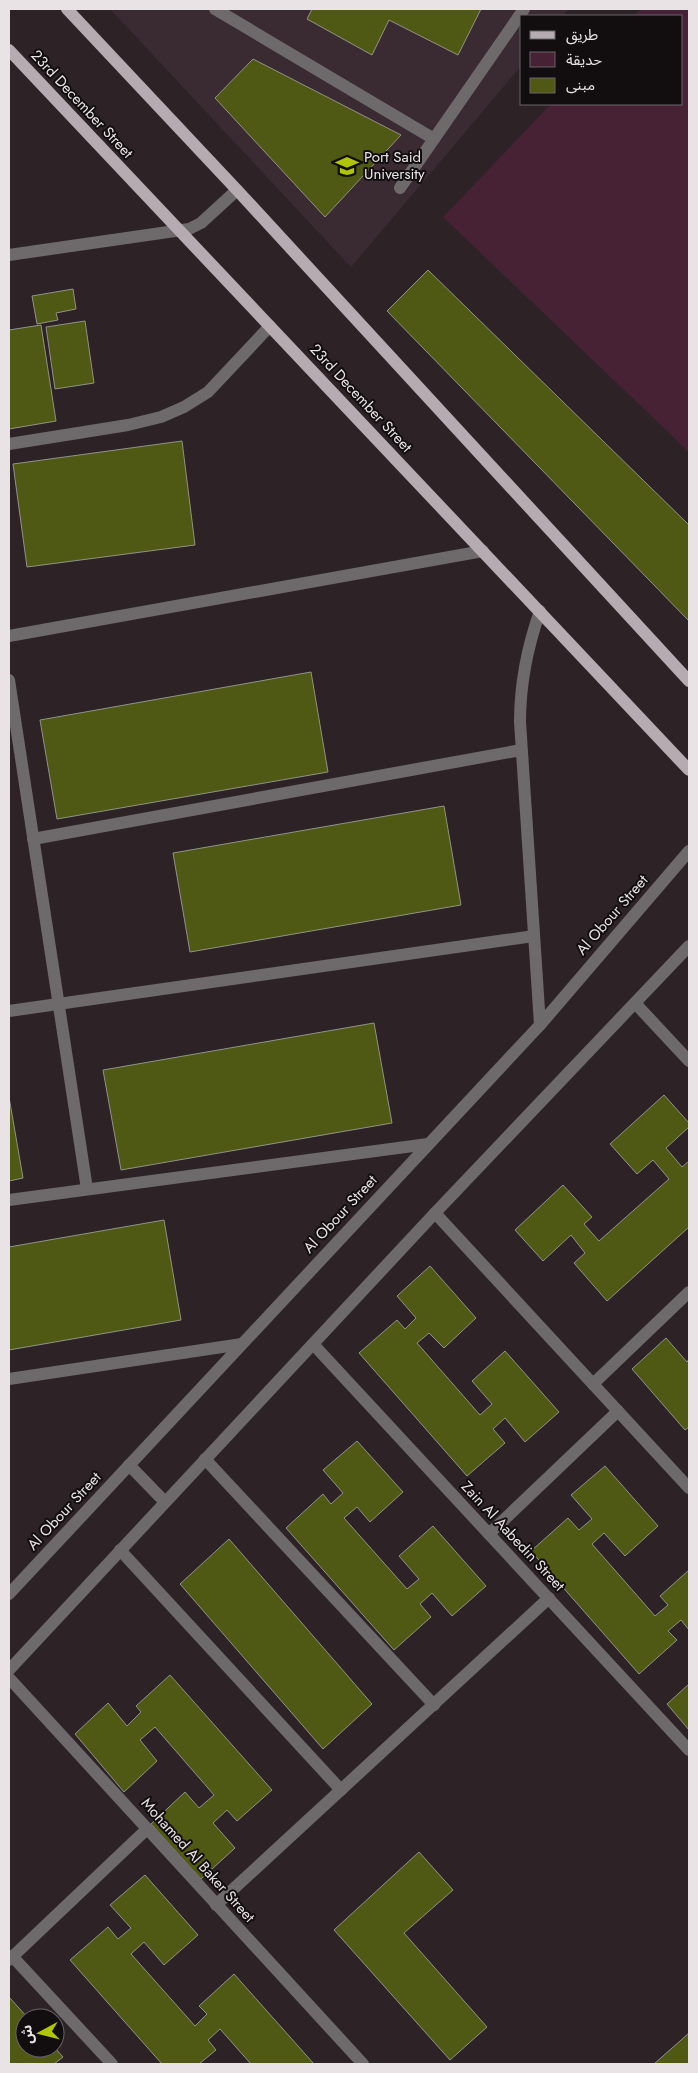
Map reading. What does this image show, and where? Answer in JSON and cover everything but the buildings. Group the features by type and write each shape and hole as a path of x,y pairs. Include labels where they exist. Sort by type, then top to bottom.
{"main road":[{"path":"69,10 689,681"},
{"name":"23rd December Street","path":"9,50 689,770"}],"street":[{"path":"214,9 434,139"},
{"path":"400,188 524,9"},
{"path":"9,255 189,229 201,223 237,190"},
{"path":"9,444 128,425 161,417 184,407 208,392 270,326"},
{"path":"9,636 483,550"},
{"path":"540,611 524,666 520,695 521,750 540,1025"},
{"path":"9,680 87,1189"},
{"path":"33,839 521,750"},
{"name":"Al Obour Street","path":"9,1594 540,1025 689,851"},
{"path":"9,1011 534,936"},
{"path":"9,1670 435,1213 689,946"},
{"path":"635,1003 689,1061"},
{"path":"9,1200 428,1144"},
{"path":"435,1213 689,1488"},
{"path":"593,1384 689,1292"},
{"path":"9,1379 242,1344"},
{"name":"Zain Al Aabedin Street","path":"313,1344 689,1750"},
{"path":"489,1534 618,1411"},
{"path":"205,1460 434,1705"},
{"path":"129,1465 165,1502"},
{"path":"120,1550 341,1790"},
{"path":"216,1905 549,1598"},
{"name":"Mohamed Al Baker Street","path":"9,1678 363,2064"},
{"path":"112,2064 11,1958 147,1829"}],"shaded area":[{"name":"Port Said University","path":"110,9 569,9 564,15 520,15 520,67 351,267"}],"green space":[{"path":"641,9 689,9 689,452 443,217 550,105 683,105 683,15 635,15"}],"place":[{"name":"Port Said University","path":"347,166"}]}
